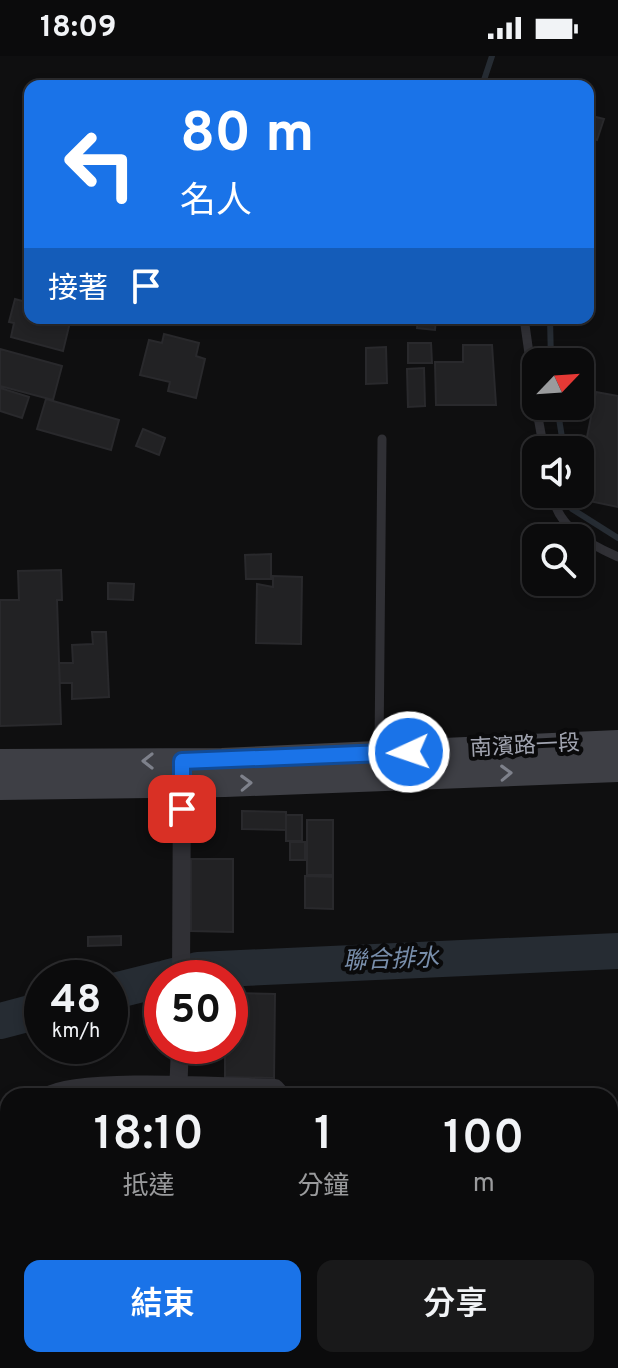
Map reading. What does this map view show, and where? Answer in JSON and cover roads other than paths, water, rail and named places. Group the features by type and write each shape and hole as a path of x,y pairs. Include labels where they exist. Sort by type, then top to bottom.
{"main road":[{"name":"南濱路一段","path":"0,787 379,754 618,743"},
{"name":"南濱路一段","path":"0,762 182,772 618,769"}],"street":[{"path":"181,960 182,772"},
{"path":"178,1088 179,1064"},
{"path":"69,1088 109,1088"}],"lane":[{"path":"525,324 528,348"},
{"path":"379,754 382,439"},
{"path":"555,508 584,541 618,557"}],"waterway":[{"path":"484,80 492,56"},
{"path":"550,324 551,348"},
{"path":"559,420 562,436"},
{"path":"572,508 618,538"},
{"name":"聯合排水","path":"248,968 618,951"},
{"name":"聯合排水","path":"128,988 144,984"},
{"name":"聯合排水","path":"0,1021 24,1015"}]}
